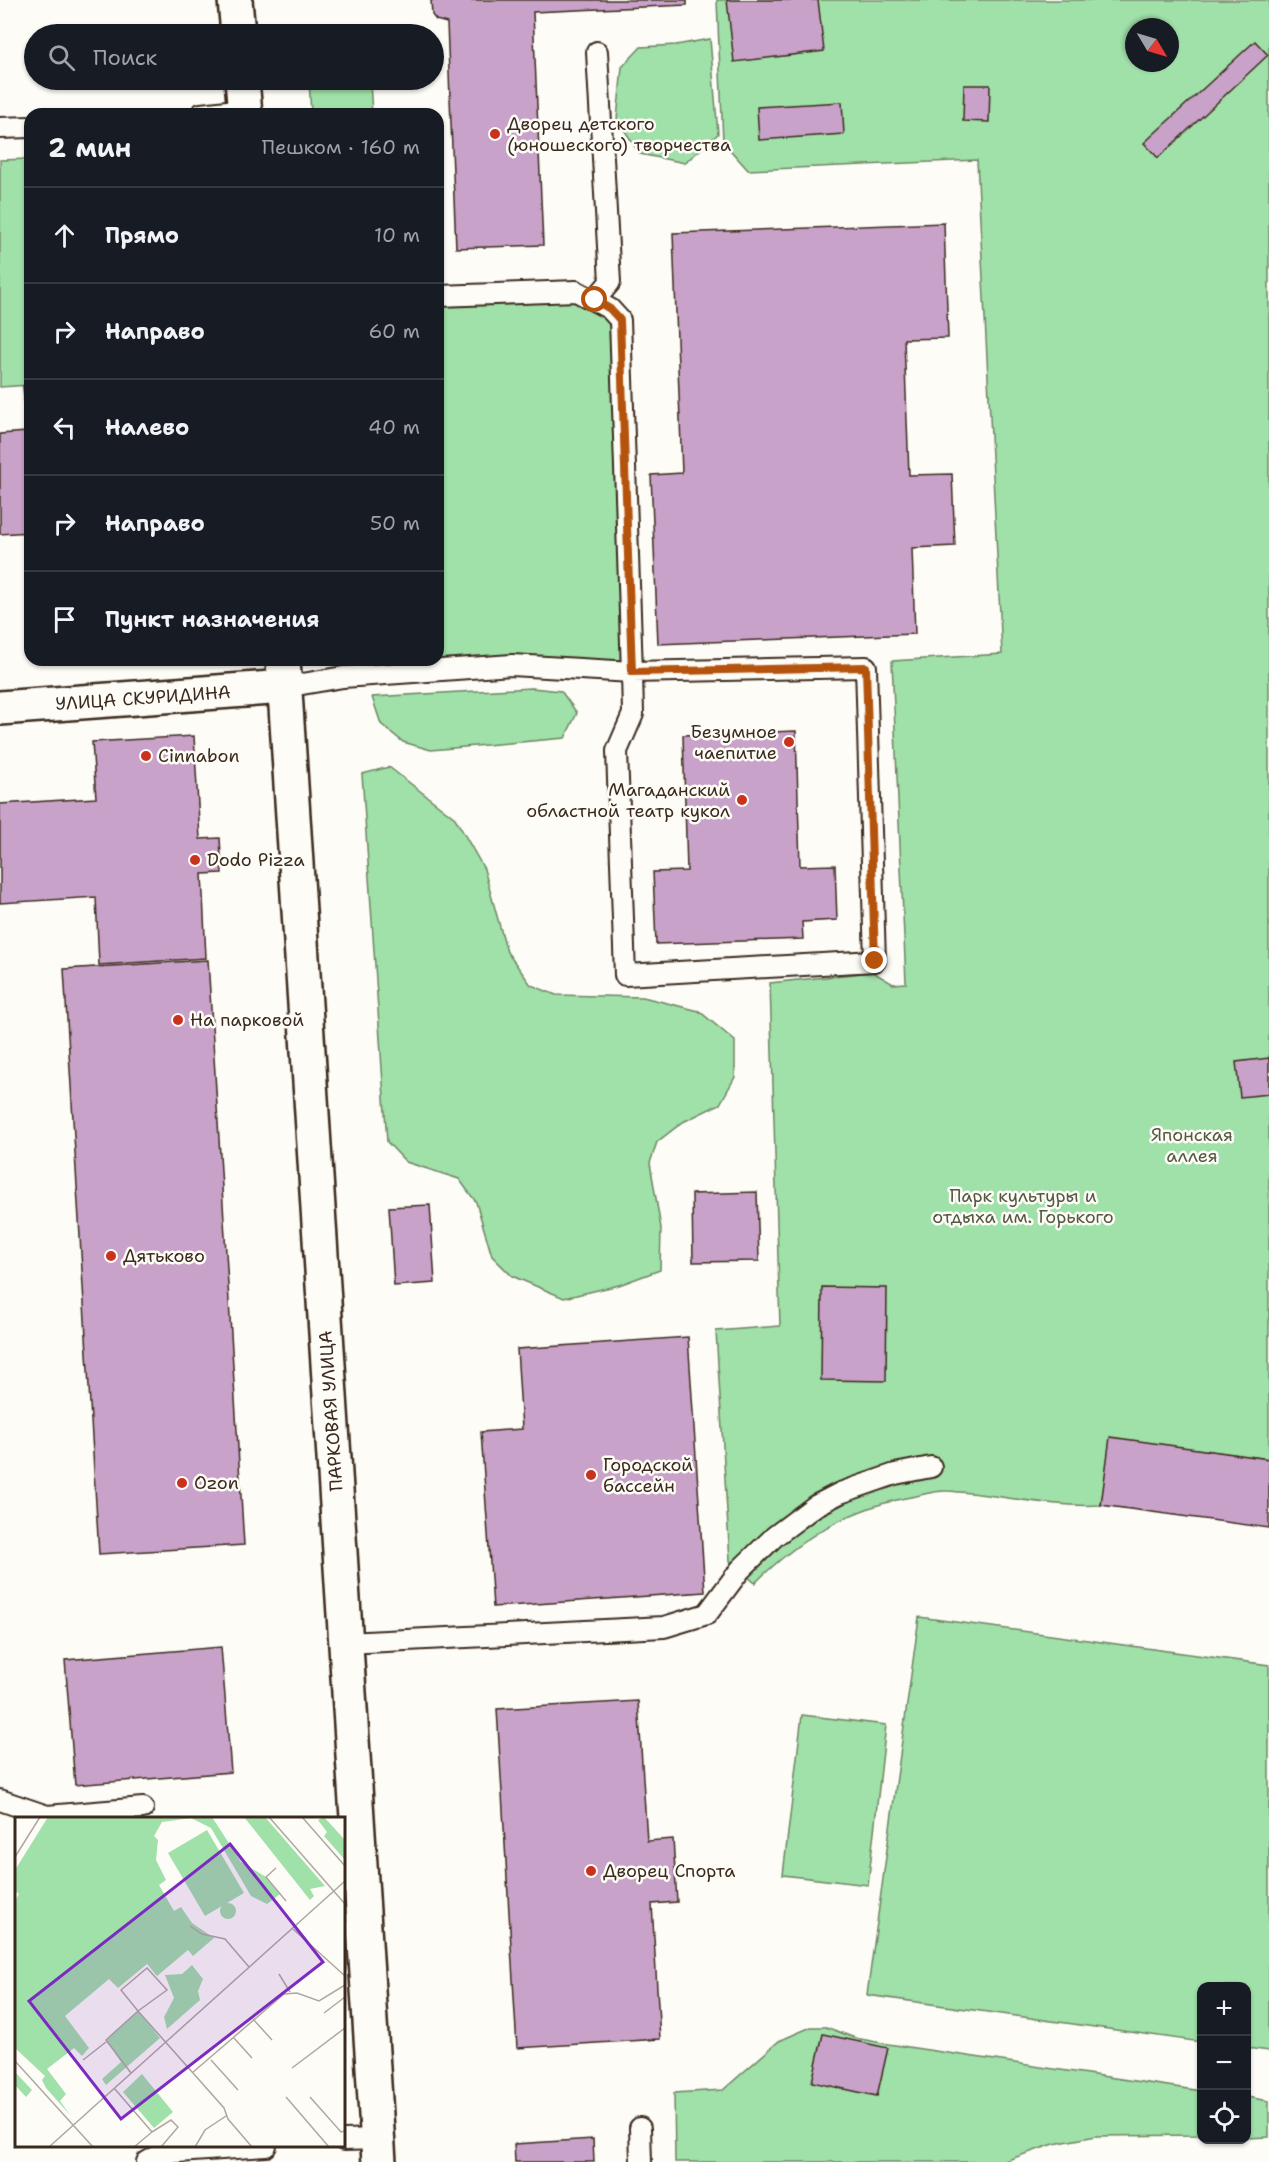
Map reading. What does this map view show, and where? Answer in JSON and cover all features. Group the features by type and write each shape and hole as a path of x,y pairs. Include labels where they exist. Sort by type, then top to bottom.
{"street":[{"path":"235,0 237,24"},
{"name":"УЛИЦА СКУРИДИНА","path":"0,708 284,674"},
{"name":"ПАРКОВАЯ УЛИЦА","path":"284,674 378,2150"}],"lane":[{"path":"595,300 610,282 597,52"},
{"path":"221,108 244,101"},
{"path":"0,128 24,127"},
{"path":"284,674 343,677 512,665 632,672 866,667 875,961 625,975 617,751 633,714 632,672 620,320 610,309 576,291 444,296"},
{"path":"346,1643 663,1627 685,1621 707,1614 740,1570 775,1536 815,1506 840,1493 895,1474 931,1467"},
{"path":"0,1800 47,1815 143,1808"},
{"path":"640,2128 642,2162"},
{"path":"345,2140 378,2150"},
{"path":"147,2162 164,2153 240,2147"}],"green space":[{"name":"Парк культуры и отдыха им. Горького","path":"717,0 1269,0 1269,1459 1111,1438 1101,1505 1043,1503 943,1491 892,1501 828,1526 790,1552 755,1583 730,1561 716,1331 780,1326 770,983 873,972 893,984 906,983 892,661 1002,654 977,160 748,170 723,142"},
{"path":"710,39 718,134 685,163 640,154 617,119 622,67 641,47 676,45"},
{"path":"310,90 370,90 372,108 311,108"},
{"path":"24,159 24,385 0,387 0,160"},
{"path":"576,291 610,309 632,672 343,677 342,666 444,666 444,296"},
{"path":"532,688 561,691 577,713 565,738 431,750 403,742 381,724 372,697"},
{"path":"389,767 455,818 484,869 507,952 531,985 556,995 643,997 699,1011 735,1041 735,1077 720,1104 683,1122 657,1142 650,1163 661,1228 660,1270 619,1285 564,1298 512,1276 492,1256 476,1202 459,1179 406,1162 387,1142 362,774"},
{"path":"919,1617 1269,1665 1269,2051 1251,2049 1251,1982 1197,1982 1197,2041 867,1995"},
{"path":"802,1715 886,1725 868,1885 783,1875"},
{"path":"811,2027 826,2027 855,2038 888,2044 1197,2090 1197,2135 1096,2136 1054,2144 1002,2162 675,2162 674,2093 723,2090 779,2041"},
{"path":"1251,2098 1269,2101 1269,2137 1251,2138"}],"building":[{"name":"Дворец детского (юношеского) творчества","path":"431,0 687,0 687,5 533,12 543,245 456,248 447,23 436,20 432,15"},
{"path":"727,0 818,0 824,51 734,62"},
{"path":"1255,41 1268,55 1158,158 1144,143"},
{"path":"964,85 990,85 989,122 963,121"},
{"path":"842,102 844,134 759,140 757,107"},
{"path":"944,223 948,338 904,339 909,475 952,474 955,546 912,548 915,634 658,644 651,475 682,473 673,233"},
{"path":"24,432 24,532 0,534 0,434"},
{"name":"Магаданский областной театр кукол","path":"796,731 800,866 835,865 837,920 802,922 803,939 656,944 653,872 687,871 683,735"},
{"path":"194,736 200,839 220,838 222,873 202,874 206,958 99,965 96,897 0,903 0,804 96,798 92,742"},
{"path":"208,960 244,1545 99,1554 64,969"},
{"path":"1269,1058 1269,1094 1240,1097 1236,1062"},
{"path":"757,1192 759,1261 693,1262 692,1194"},
{"path":"430,1205 435,1283 394,1286 389,1207"},
{"path":"822,1287 887,1288 886,1381 821,1380"},
{"name":"Городской бассейн","path":"688,1337 705,1592 493,1607 481,1432 522,1429 517,1349"},
{"path":"1110,1437 1269,1459 1269,1528 1101,1505"},
{"path":"221,1647 231,1772 75,1785 65,1660"},
{"name":"Дворец Спорта","path":"638,1701 647,1841 673,1839 677,1902 652,1904 660,2039 517,2048 497,1709"},
{"path":"823,2034 888,2048 877,2096 812,2082"},
{"path":"593,2139 594,2162 515,2162 514,2144"}],"place":[{"name":"Дворец детского (юношеского) творчества","path":"495,134"},
{"name":"Безумное чаепитие","path":"789,742"},
{"name":"Cinnabon","path":"146,756"},
{"name":"Магаданский областной театр кукол","path":"742,800"},
{"name":"Dodo Pizza","path":"195,860"},
{"name":"На парковой","path":"178,1020"},
{"name":"Дятьково","path":"111,1256"},
{"name":"Городской бассейн","path":"591,1475"},
{"name":"Ozon","path":"182,1483"},
{"name":"Дворец Спорта","path":"591,1871"}],"route":[{"path":"595,300 610,309 620,320 632,672 866,667 875,961"}],"park label":[{"name":"Японская аллея","path":"1192,1145"}]}
